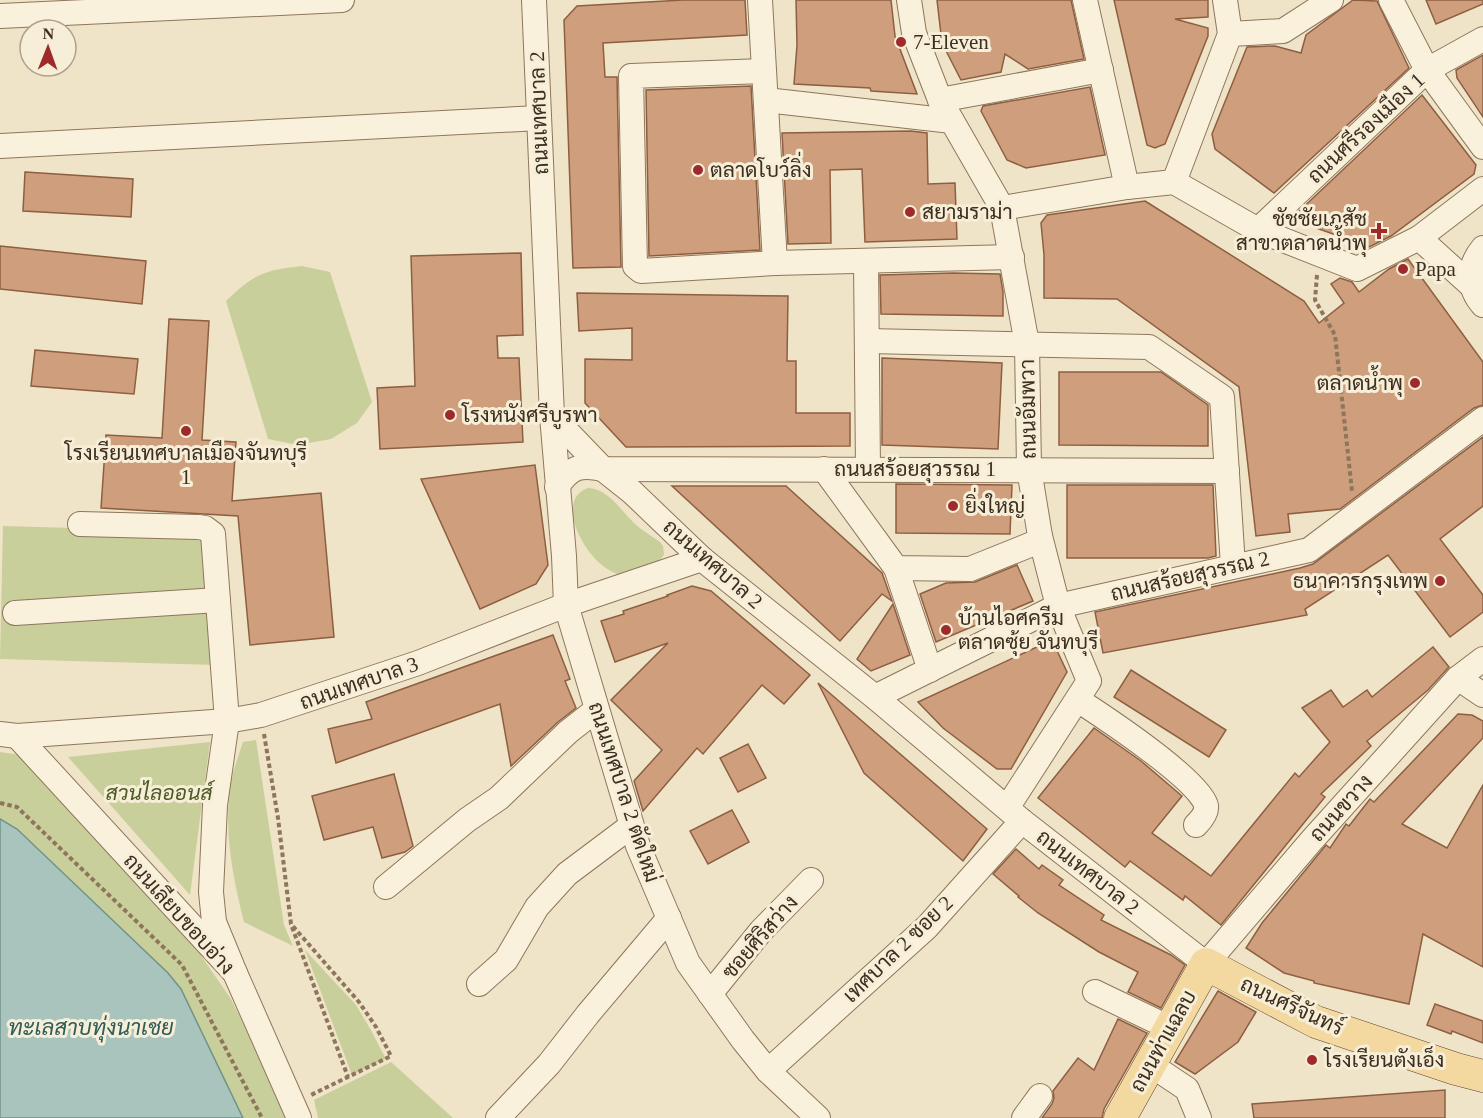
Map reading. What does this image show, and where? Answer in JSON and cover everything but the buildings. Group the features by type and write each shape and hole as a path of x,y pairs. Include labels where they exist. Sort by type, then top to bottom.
{"main road":[{"name":"ถนนท่าแฉลบ","path":"1120,1118 1206,964"},
{"name":"ถนนศรีจันทร์","path":"1206,964 1316,1022 1483,1076"}],"street":[{"path":"0,16 342,0"},
{"name":"ถนนเทศบาล 2","path":"534,0 552,416 603,469 632,492 702,559 875,698 1014,814 1206,964"},
{"path":"760,0 775,263"},
{"name":"ถนนอัมพวา","path":"909,0 914,33 946,110 1002,208 1027,344 1029,469 1040,536 1058,606 1089,681 1014,814"},
{"path":"1086,0 1127,187"},
{"path":"1173,182 1230,34 1225,0"},
{"path":"1230,34 1283,31 1331,0"},
{"path":"1391,0 1427,70 1483,147"},
{"name":"ถนนศรีรองเมือง 1","path":"1258,230 1427,70 1483,39"},
{"path":"766,100 946,110 1101,70"},
{"path":"763,71 631,76 635,266 641,270 775,263 1012,257"},
{"path":"0,146 539,118"},
{"path":"1002,208 1127,187 1173,182 1258,230 1358,269 1419,238 1483,189"},
{"path":"1419,238 1477,295"},
{"path":"1477,295 1471,271 1475,257 1483,248"},
{"path":"866,261 868,469"},
{"path":"867,341 1149,347 1222,397 1233,566"},
{"name":"ถนนเทศบาล 2 ตัดใหม่","path":"552,416 566,605 631,826 688,963 768,1071 818,1118"},
{"name":"ถนนสร้อยสุวรรณ 2","path":"875,698 1058,606 1309,550 1483,419"},
{"path":"557,487 566,473 575,468 584,466 603,469"},
{"name":"ถนนสร้อยสุวรรณ 1","path":"603,469 1227,471"},
{"path":"824,469 896,568 930,670"},
{"path":"80,524 205,528 213,534 226,720 215,805 211,892 214,922 235,973"},
{"path":"662,572 675,551 675,542 670,528"},
{"path":"896,568 970,569 1037,542 1040,536"},
{"path":"564,556 570,568 583,579 599,585 624,586"},
{"name":"ถนนเทศบาล 3","path":"8,735 226,720 261,715 418,663 566,605 702,559"},
{"path":"15,613 218,600"},
{"name":"ถนนขวาง","path":"1206,964 1312,840 1458,678 1483,659"},
{"path":"1458,678 1483,695"},
{"path":"1078,700 1134,737 1196,789 1207,807 1202,819 1196,825"},
{"path":"386,887 467,820 499,798 568,732 596,710"},
{"name":"ถนนเลียบขอบอ่าง","path":"8,735 235,973 297,1111"},
{"name":"เทศบาล 2 ซอย 2","path":"768,1071 927,927 1014,814"},
{"path":"479,984 506,960 537,907 567,874 631,826"},
{"name":"ซอยศิริสว่าง","path":"710,994 760,931 811,880"},
{"path":"498,1118 549,1064 669,918"},
{"path":"1095,992 1170,1028"},
{"path":"1150,1065 1187,1089 1199,1118"},
{"path":"1024,1118 1040,1096"}],"path":[{"path":"1320,254 1315,300 1335,335 1354,516"},
{"path":"261,715 278,818 291,924 348,1077"},
{"path":"0,803 17,807 182,965 262,1118"},
{"path":"291,924 359,1002 376,1027 391,1056 348,1077 297,1111"}],"green space":[{"path":"302,266 330,272 372,402 357,423 331,439 298,445 268,439 226,301 260,275 278,269"},
{"path":"588,488 607,496 636,525 660,542 664,555 659,561 623,575 611,571 599,562 579,536 574,521 573,507 577,495"},
{"path":"3,526 220,532 216,665 0,659"},
{"path":"256,740 284,925 293,946 244,922 233,872 228,822 231,782 243,742"},
{"name":"สวนไลออนส์","path":"210,742 190,895 68,757"},
{"name":"ทะเลสาบทุ่งนาเชย","path":"0,752 22,755 195,947 231,999 286,1110 287,1118 0,1118"},
{"path":"305,950 356,1005 386,1059 352,1075"},
{"path":"391,1062 453,1118 318,1118 314,1100"}],"water":[{"name":"ทะเลสาบทุ่งนาเชย","path":"0,819 17,829 168,973 181,989 243,1118 0,1118"}],"place":[{"name":"7-Eleven","path":"901,42"},
{"name":"ตลาดโบว์ลิ่ง","path":"698,170"},
{"name":"สยามราม่า","path":"910,212"},
{"name":"ชัชชัยเภสัช สาขาตลาดน้ำพุ","path":"1379,231"},
{"name":"Papa","path":"1403,269"},
{"name":"ตลาดน้ำพุ","path":"1415,383"},
{"name":"โรงหนังศรีบูรพา","path":"450,415"},
{"name":"โรงเรียนเทศบาลเมืองจันทบุรี 1","path":"186,431"},
{"name":"ยิ่งใหญ่","path":"953,506"},
{"name":"ธนาคารกรุงเทพ","path":"1440,581"},
{"name":"บ้านไอศครีม ตลาดซุ้ย จันทบุรี","path":"946,630"},
{"name":"โรงเรียนตังเอ็ง","path":"1312,1060"}]}
